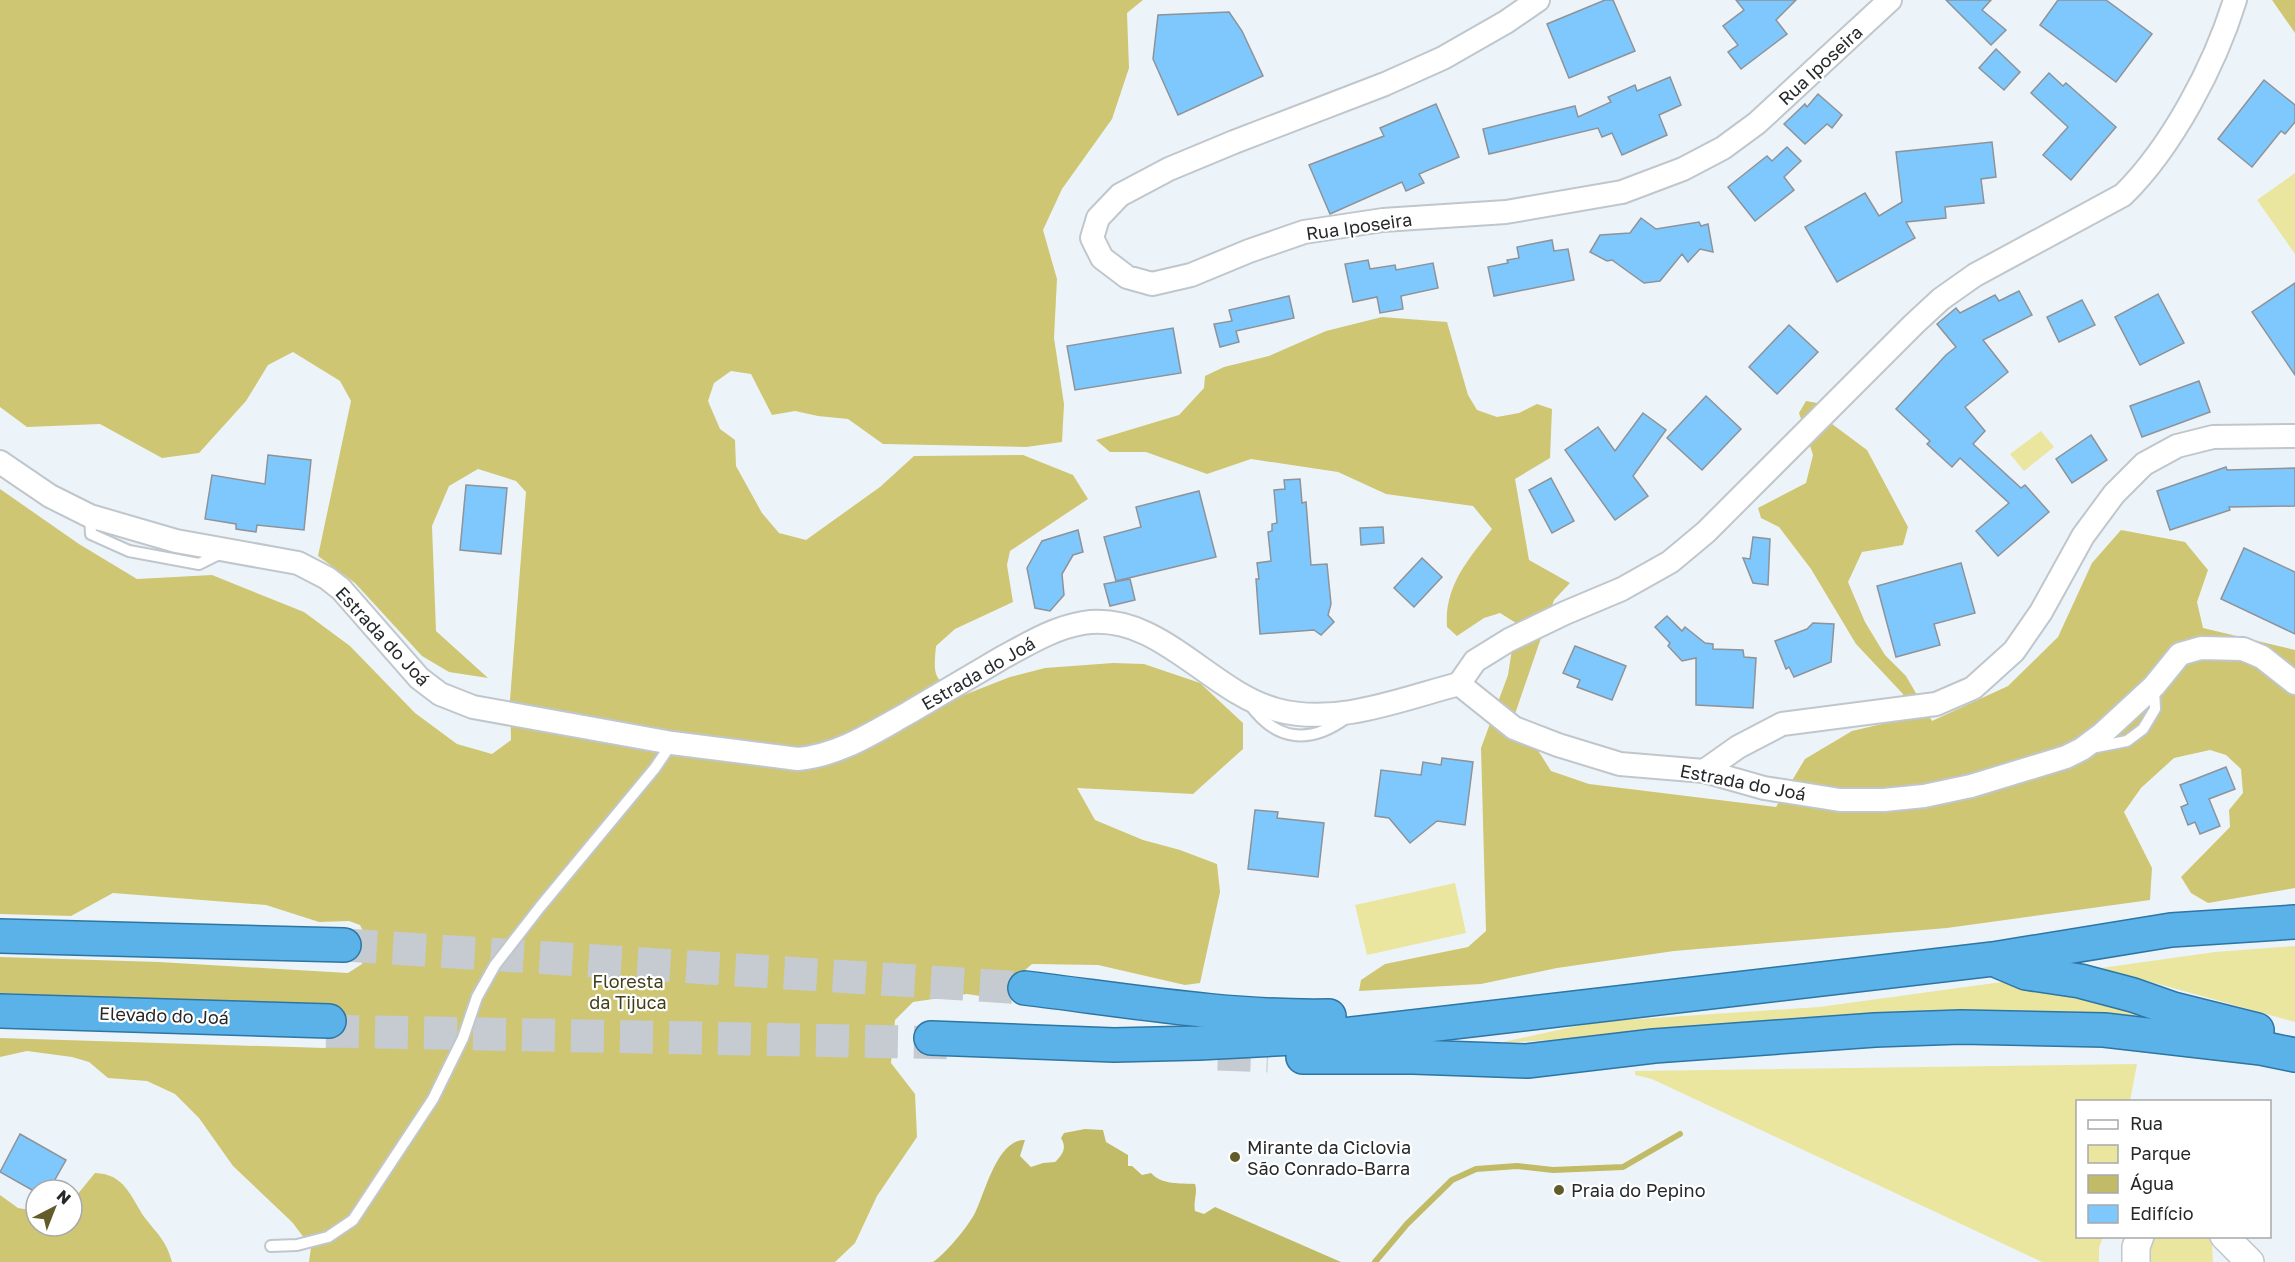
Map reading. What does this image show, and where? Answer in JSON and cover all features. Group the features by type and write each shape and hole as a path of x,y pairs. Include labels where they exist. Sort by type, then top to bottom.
{"highway":[{"path":"931,1038 1114,1045 1298,1038 1390,1030 1517,1013 1993,959 2171,930 2295,922"},
{"path":"0,936 344,945"},
{"path":"1993,959 2026,973 2080,981 2218,1021 2295,1038"},
{"path":"1024,988 1176,1007 1291,1016 1517,1013"},
{"name":"Elevado do Joá","path":"0,1011 327,1026 0,1022"},
{"path":"1268,1056 1527,1061 1654,1046 1875,1030 1961,1028 2104,1030 2261,1048 2295,1055"}],"street":[{"name":"Rua Iposeira","path":"1538,0 1506,22 1443,58 1385,84 1234,142 1169,170 1120,195 1098,218 1092,238 1102,258 1127,277 1152,284 1191,275 1249,251 1304,232 1383,220 1506,212 1623,192 1683,169 1723,148 1757,123 1890,0"},
{"path":"1459,684 1475,661 1509,640 1622,590 1670,562 1706,532 1941,299 1975,275 2123,195 2139,179 2191,100 2225,32 2235,0"},
{"path":"1704,771 1738,747 1782,724 1936,704 1973,688 2014,651 2041,612 2083,536 2114,494 2144,464 2177,446 2213,437 2295,436"},
{"name":"Estrada do Joá","path":"0,462 50,496 90,516 176,541 298,562 327,578 341,589 419,678 440,694 473,707 672,743 798,759 816,758 855,743 1036,639 1082,623 1113,622 1145,632 1246,698 1277,710 1314,716 1357,710 1459,684 1514,728 1558,746 1620,764 1704,771 1764,788 1840,800 1884,800 1924,796 1971,786 2066,757 2082,749 2154,686 2180,654 2201,648 2243,649 2262,657 2295,683"},
{"path":"2136,1262 2136,1247 2139,1238"},
{"path":"2226,1238 2250,1262"}],"lane":[{"path":"272,1246 297,1245 328,1237 353,1220 433,1100 463,1038 477,997 495,965 655,768 672,743"}],"green space":[{"name":"Floresta da Tijuca","path":"0,0 1143,0 1127,13 1129,68 1112,119 1062,189 1043,230 1057,279 1054,338 1064,404 1062,442 1026,447 883,444 848,419 795,411 772,415 751,374 731,371 714,383 708,401 720,429 735,440 736,466 762,513 779,533 806,540 880,487 914,456 1023,455 1073,475 1088,499 1010,551 1007,565 1013,602 955,629 936,646 935,671 940,681 959,697 1010,677 1045,668 1113,663 1144,664 1200,683 1243,723 1243,749 1193,794 1077,788 1095,820 1143,840 1180,850 1217,864 1220,892 1200,983 1185,985 1098,965 1032,964 993,998 967,994 913,1002 895,1020 891,1063 915,1094 917,1137 877,1196 855,1243 835,1262 309,1262 311,1247 292,1222 233,1166 199,1118 175,1094 147,1081 108,1078 89,1062 72,1057 27,1051 0,1057 0,1038 325,1048 338,1039 340,1034 345,1013 340,1008 0,993 0,957 159,962 348,973 362,964 364,933 360,925 349,921 319,922 266,905 113,893 71,916 0,914 0,489 79,544 137,579 212,575 304,612 350,646 415,713 457,744 492,754 511,740 510,700 526,492 516,481 478,469 449,486 432,526 436,631 488,678 449,672 422,656 355,583 318,556 351,401 340,381 293,352 268,365 246,401 199,453 162,458 100,424 27,427 0,407"},
{"path":"2272,0 2295,0 2295,33"},
{"path":"2295,173 2295,254 2257,200"},
{"path":"1382,317 1447,322 1468,395 1477,410 1497,417 1519,413 1537,404 1552,409 1550,458 1515,479 1529,560 1570,583 1554,600 1515,714 1551,771 1589,784 1776,807 1805,759 1852,731 1899,720 1903,694 1856,644 1811,569 1779,527 1761,518 1758,508 1806,483 1813,455 1799,413 1806,401 1817,403 1828,421 1867,450 1908,527 1903,545 1862,552 1848,582 1865,622 1885,655 1906,676 1932,721 2008,686 2058,637 2092,563 2121,530 2185,542 2208,570 2197,602 2203,628 2295,650 2295,888 2208,903 2191,893 2181,877 2230,827 2229,810 2243,793 2241,769 2226,755 2210,750 2174,758 2141,788 2124,812 2152,868 2150,900 1947,928 1674,951 1557,968 1481,984 1359,991 1361,980 1385,964 1468,947 1486,931 1481,748 1508,675 1516,623 1500,613 1484,618 1457,636 1447,627 1447,612 1449,599 1459,574 1492,529 1473,506 1386,494 1338,472 1251,459 1207,474 1146,452 1110,452 1096,440 1179,415 1204,388 1205,376 1224,367 1269,356 1326,331"},
{"path":"2041,431 2054,447 2024,471 2010,454"},
{"path":"1455,883 1466,933 1367,955 1355,905"},
{"path":"2295,946 2295,1022 2101,968 2215,952"},
{"path":"2002,982 2074,992 2183,1024 1942,1018 1499,1043 1595,1022 1819,1007"},
{"path":"2137,1064 2130,1100 2076,1100 2076,1238 2103,1238 2099,1248 2099,1262 2042,1262 1652,1079 1635,1075 1635,1071"},
{"path":"95,1173 105,1174 120,1182 164,1243 172,1262 0,1262 0,1195 18,1208 24,1209 24,1238 84,1238 84,1186"},
{"path":"2151,1238 2209,1238 2212,1244 2213,1262 2146,1262"}],"water":[{"path":"1085,1129 1103,1130 1106,1142 1128,1155 1128,1166 1132,1166 1142,1175 1151,1173 1160,1180 1195,1184 1195,1211 1204,1214 1215,1207 1341,1262 933,1262 962,1233 975,1213 993,1169 1007,1148 1015,1142 1025,1140 1020,1156 1031,1167 1055,1162 1063,1151 1064,1145 1061,1138 1064,1133"}],"building":[{"path":"1605,0 1613,0 1635,51 1569,78 1547,24"},
{"path":"1736,0 1796,0 1776,20 1787,34 1741,69 1728,52 1738,45 1723,26 1744,10"},
{"path":"1946,0 1991,0 1982,10 2006,30 1991,45"},
{"path":"2058,0 2106,0 2152,34 2116,82 2040,25"},
{"path":"1229,12 1242,31 1263,76 1178,115 1153,59 1158,15"},
{"path":"1996,49 2020,72 2004,90 1979,68"},
{"path":"2049,73 2063,86 2066,83 2116,127 2071,180 2043,155 2068,127 2031,93"},
{"path":"1670,77 1681,105 1659,115 1667,135 1622,155 1612,133 1602,137 1598,128 1489,154 1483,129 1575,106 1578,117 1611,102 1608,97 1635,85 1637,91"},
{"path":"2264,80 2295,105 2295,122 2285,134 2281,131 2252,167 2218,139"},
{"path":"1818,94 1842,115 1832,128 1827,124 1805,144 1784,124 1805,104 1807,107"},
{"path":"1436,104 1459,157 1419,174 1424,183 1406,191 1402,182 1330,214 1309,165 1384,136 1380,128"},
{"path":"1992,142 1996,177 1981,179 1984,203 1945,207 1946,218 1906,222 1915,238 1837,282 1805,227 1865,193 1879,216 1902,202 1896,152"},
{"path":"1787,147 1801,161 1784,177 1794,190 1755,221 1728,187 1767,156 1772,161"},
{"path":"1641,218 1656,229 1699,222 1701,226 1708,224 1713,252 1700,249 1688,262 1682,254 1660,281 1644,283 1612,260 1607,261 1590,252 1600,235 1630,233"},
{"path":"1552,240 1554,251 1568,249 1574,280 1494,296 1488,267 1519,258 1517,247"},
{"path":"1368,260 1370,269 1395,265 1396,270 1433,263 1438,288 1401,296 1403,309 1380,313 1377,297 1353,302 1345,264"},
{"path":"2295,283 2295,375 2252,312"},
{"path":"2019,291 2032,315 1983,340 2008,372 1965,407 1985,431 1973,444 2021,488 2025,485 2049,512 1998,556 1976,531 2009,503 1960,458 1952,467 1927,444 1930,441 1896,409 1956,347 1937,324 1956,308 1960,313 1995,295 1999,301"},
{"path":"2158,294 2184,343 2140,365 2115,317"},
{"path":"1289,296 1294,318 1236,331 1239,342 1220,347 1214,324 1232,321 1229,310"},
{"path":"2082,300 2095,325 2059,342 2047,317"},
{"path":"1789,325 1818,352 1777,394 1749,367"},
{"path":"1173,328 1181,373 1075,390 1067,346"},
{"path":"2199,381 2210,412 2142,437 2130,406"},
{"path":"1706,396 1741,429 1702,470 1667,438"},
{"path":"1643,413 1666,430 1633,476 1648,496 1615,520 1565,450 1598,427 1615,451"},
{"path":"2091,435 2107,460 2072,483 2056,459"},
{"path":"268,455 311,460 304,530 257,525 256,532 236,529 236,524 205,519 212,475 265,484"},
{"path":"2226,467 2227,470 2295,468 2295,506 2229,507 2230,510 2170,530 2157,491"},
{"path":"1551,478 1574,521 1552,533 1529,490"},
{"path":"1300,479 1302,503 1306,502 1311,565 1327,564 1331,604 1328,615 1334,622 1321,635 1314,630 1260,634 1257,563 1271,561 1268,532 1272,531 1272,524 1277,523 1274,490 1285,489 1284,480"},
{"path":"466,485 507,488 501,554 460,550"},
{"path":"1199,491 1216,557 1116,581 1104,537 1141,527 1136,507"},
{"path":"1383,527 1384,543 1361,545 1360,528"},
{"path":"1078,530 1083,552 1073,555 1062,574 1064,595 1050,611 1035,608 1027,568 1042,541"},
{"path":"1753,537 1770,539 1768,585 1753,583 1743,558 1750,559"},
{"path":"2244,548 2295,572 2295,634 2221,599"},
{"path":"1422,558 1442,577 1414,607 1394,588"},
{"path":"1961,563 1975,613 1934,624 1940,645 1896,657 1877,586"},
{"path":"1130,579 1135,600 1110,606 1104,584"},
{"path":"1667,616 1682,631 1685,627 1705,643 1713,644 1713,649 1743,650 1744,657 1756,658 1753,708 1696,705 1696,658 1682,661 1655,627"},
{"path":"1813,623 1834,624 1831,662 1794,677 1789,667 1786,669 1775,641 1807,629"},
{"path":"1575,646 1626,666 1612,700 1577,687 1580,680 1563,673"},
{"path":"1442,758 1473,762 1465,825 1437,821 1410,843 1389,818 1375,816 1381,770 1421,775 1423,762 1441,765"},
{"path":"2226,767 2235,789 2209,799 2220,826 2200,834 2195,822 2188,825 2181,807 2188,804 2180,785"},
{"path":"1255,810 1278,812 1277,818 1324,823 1318,877 1248,869"},
{"path":"20,1134 66,1160 56,1178 24,1178 24,1186 0,1172"}],"waterway":[{"path":"1375,1262 1407,1224 1452,1180 1476,1169 1517,1166 1553,1170 1623,1167 1680,1134"}],"tunnel":[{"path":"344,945 1025,988"},
{"path":"326,1031 960,1043"},
{"path":"1218,1054 1268,1056"}],"place":[{"name":"Mirante da Ciclovia São Conrado-Barra","path":"1235,1157"},
{"name":"Praia do Pepino","path":"1559,1190"}]}
